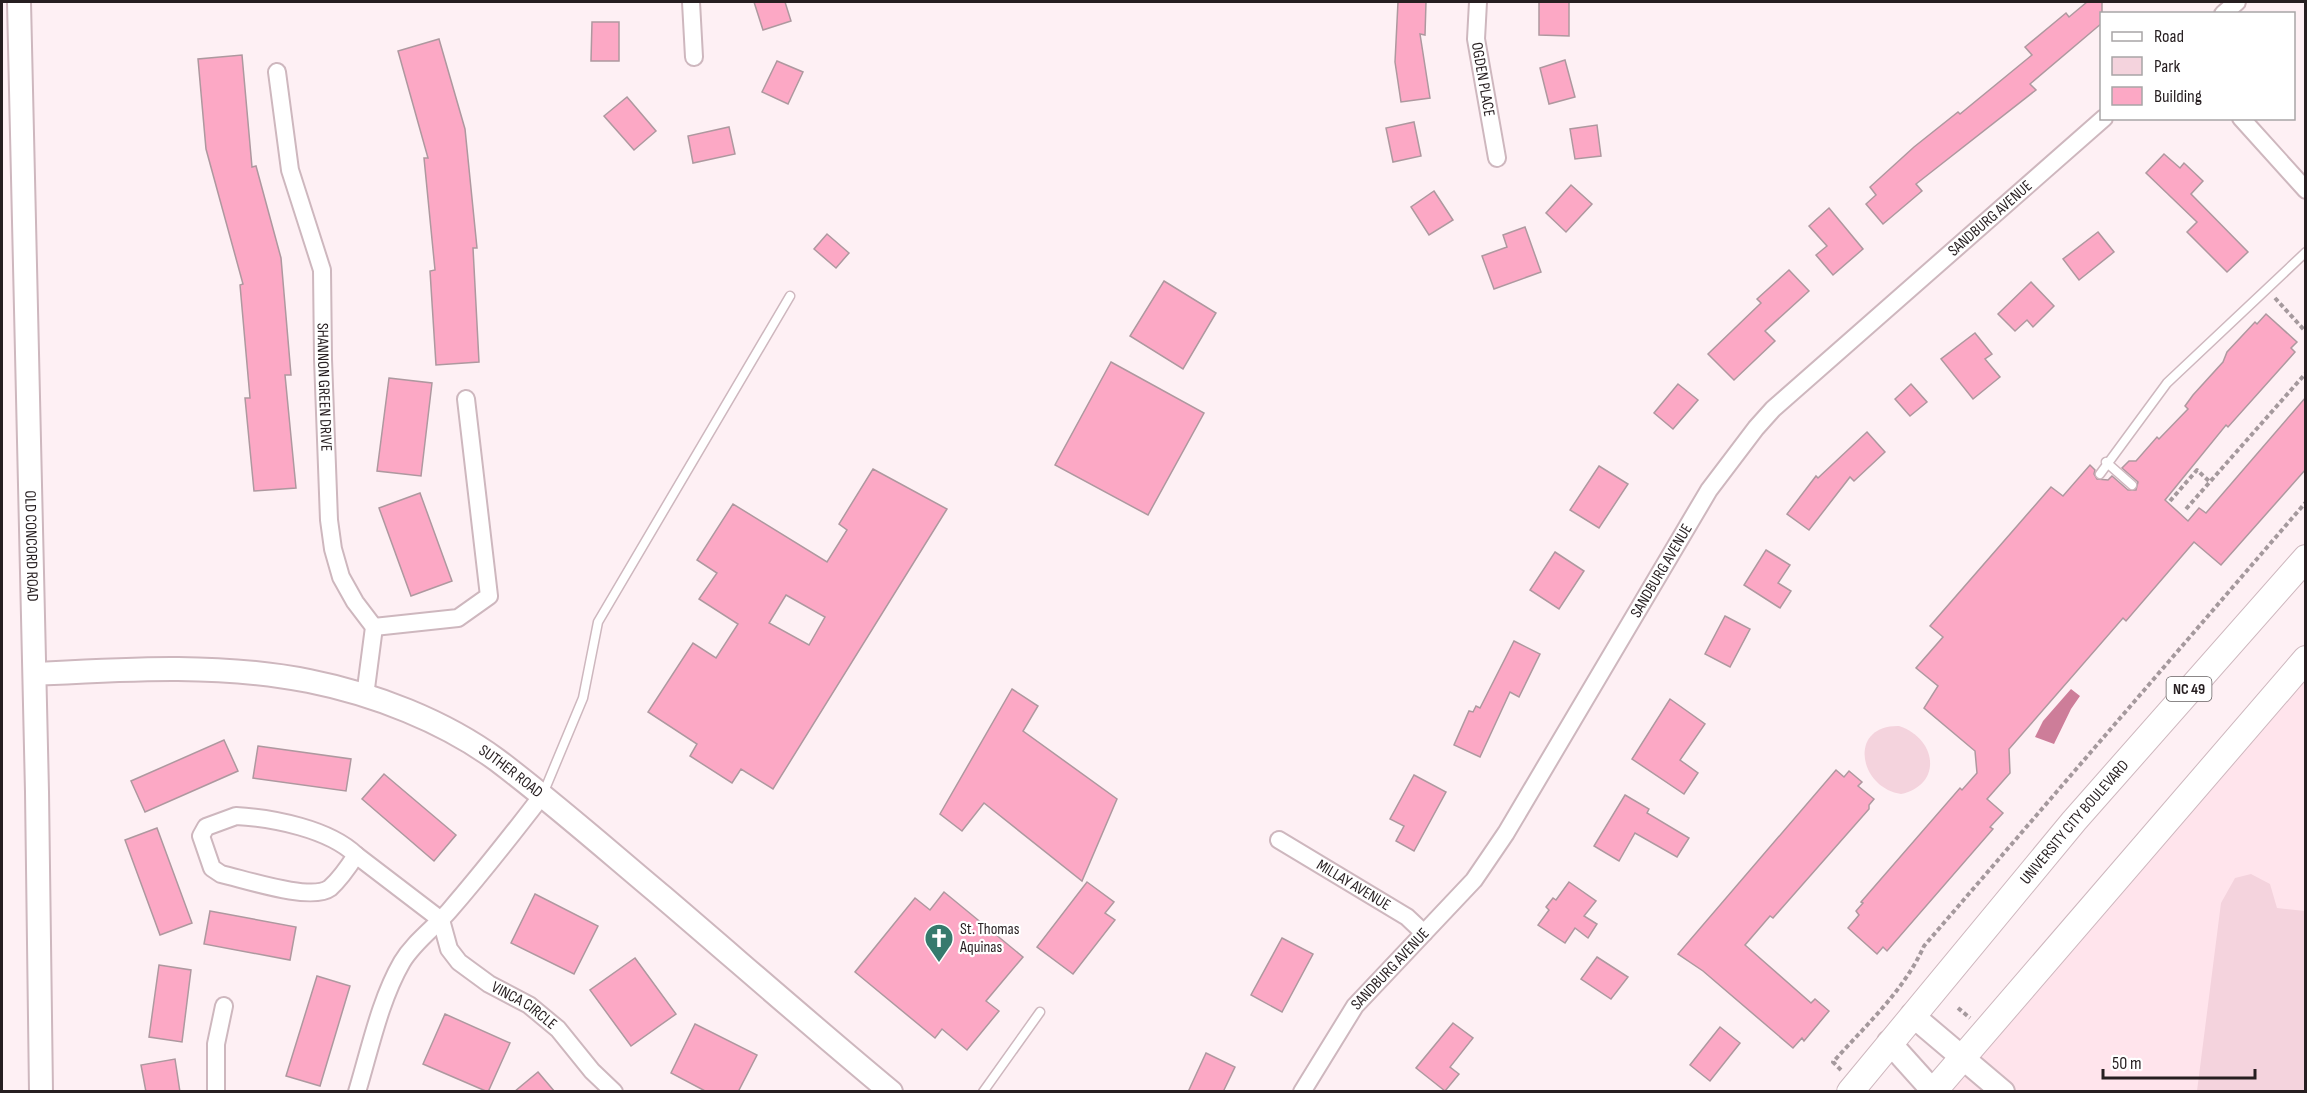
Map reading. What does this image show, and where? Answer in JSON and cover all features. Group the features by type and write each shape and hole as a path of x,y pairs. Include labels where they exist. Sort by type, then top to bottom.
{"main road":[{"name":"UNIVERSITY CITY BOULEVARD","path":"1846,1081 1889,1042 2074,821 2306,558"},
{"path":"1933,1091 2306,659"}],"street":[{"name":"OLD CONCORD ROAD","path":"19,2 35,674 41,1092"},
{"path":"691,2 694,57"},
{"name":"OGDEN PLACE","path":"1478,2 1476,39 1497,158"},
{"path":"2225,12 2237,2"},
{"name":"SHANNON GREEN DRIVE","path":"278,72 290,170 322,270 324,405 333,549 341,577 355,603 374,627"},
{"name":"SANDBURG AVENUE","path":"1302,1092 1355,1006 1474,880 1506,833 1709,490 1756,428 1773,409 2102,120"},
{"path":"2243,120 2306,190"},
{"path":"365,696 374,627 458,618 489,596 466,399"},
{"name":"SUTHER ROAD","path":"35,674 206,669 310,681 365,696 420,717 472,744 496,760 778,987 891,1092"},
{"path":"357,1092 378,1021 402,963 414,946 441,920 488,866 541,797"},
{"path":"356,855 329,888 317,893 301,892 221,874 212,868 201,836 206,827 236,816 336,839 441,920"},
{"name":"MILLAY AVENUE","path":"1279,840 1407,917 1424,933"},
{"name":"VINCA CIRCLE","path":"441,920 449,949 459,962 489,984 529,1005 558,1029 614,1092"},
{"path":"216,1092 216,1044 224,1006"},
{"path":"1912,1015 2002,1092"},
{"path":"1889,1042 1933,1091"}],"lane":[{"path":"2100,474 2106,462 2168,383 2306,252"},
{"path":"541,797 583,698 598,622 790,296"},
{"path":"2106,462 2132,486"},
{"path":"983,1092 1040,1012"}],"path":[{"path":"2273,295 2306,332"},
{"path":"2186,509 2306,372"},
{"path":"2170,501 2197,470 2210,482"},
{"path":"1846,1081 1833,1062 1900,985 1917,962 1924,946 2306,502"},
{"path":"1958,1008 1972,1020"}],"shaded area":[{"path":"2305,673 2305,1091 1943,1092"},
{"path":"2071,689 2080,696 2054,744 2035,737 2043,721"}],"green space":[{"path":"1899,726 1921,740 1930,761 1929,771 1924,781 1915,789 1901,794 1887,789 1876,781 1868,770 1865,757 1866,745 1871,735 1882,728"},
{"path":"2251,874 2270,884 2277,908 2305,911 2305,1091 2197,1091 2221,903 2235,878"}],"building":[{"path":"754,2 785,2 791,21 763,30"},
{"path":"1398,2 1426,2 1425,35 1420,34 1430,98 1401,102 1395,62"},
{"path":"1539,2 1569,2 1569,36 1539,35"},
{"path":"2087,2 2102,2 2100,25 2030,84 2036,90 1916,184 1922,191 1883,224 1866,204 1876,195 1870,187 1914,147 1958,112 1960,114 2032,55 2025,47 2066,13 2069,17"},
{"path":"592,22 619,22 619,61 591,61"},
{"path":"439,39 465,129 477,248 473,248 479,362 436,365 430,271 435,270 424,158 428,158 398,51"},
{"path":"242,55 252,167 256,166 281,258 291,375 285,375 296,488 254,491 245,398 250,398 240,285 243,284 206,149 198,59"},
{"path":"1565,60 1575,97 1549,104 1540,68"},
{"path":"777,61 803,72 788,104 762,92"},
{"path":"627,97 656,131 634,150 604,116"},
{"path":"1414,122 1421,156 1393,162 1386,128"},
{"path":"1597,125 1601,156 1575,159 1570,129"},
{"path":"729,127 735,154 693,163 688,136"},
{"path":"2164,154 2180,168 2184,163 2203,181 2191,194 2248,252 2227,272 2187,232 2197,222 2146,173"},
{"path":"1571,185 1592,204 1566,232 1546,213"},
{"path":"1434,191 1453,220 1429,235 1411,207"},
{"path":"1829,208 1863,249 1833,275 1816,255 1827,246 1809,226"},
{"path":"1525,227 1541,272 1494,289 1482,256 1507,247 1503,235"},
{"path":"2098,232 2114,252 2079,280 2063,259"},
{"path":"827,234 849,253 836,268 814,249"},
{"path":"1789,270 1809,291 1765,331 1775,341 1734,380 1708,354 1761,303 1757,299"},
{"path":"1164,281 1216,313 1183,369 1130,336"},
{"path":"2031,282 2054,306 2033,327 2027,320 2015,331 1998,314"},
{"path":"2266,314 2297,342 2291,348 2295,352 2228,427 2226,425 2165,500 2188,521 2199,508 2206,513 2306,397 2306,469 2221,565 2194,542 2126,621 2123,618 2009,749 2010,773 1987,799 2003,813 1990,827 1993,829 1887,951 1883,947 1877,954 1848,928 1859,915 1856,911 1863,903 1861,902 1960,788 1962,790 1977,773 1975,751 1924,708 1938,686 1916,668 1943,637 1930,626 2051,487 2063,496 2090,465 2095,470 2094,474 2097,479 2108,480 2112,476 2128,490 2136,490 2138,482 2122,468 2129,461 2136,461 2157,437 2159,439 2188,409 2185,406 2223,362 2227,352 2255,322 2257,324"},
{"path":"1975,333 1992,354 1985,359 2000,377 1973,399 1941,359"},
{"path":"1111,362 1204,413 1148,515 1055,465"},
{"path":"389,378 432,383 421,476 377,471"},
{"path":"1678,384 1698,400 1673,429 1654,413"},
{"path":"1911,384 1927,402 1910,416 1895,399"},
{"path":"1867,432 1885,452 1854,481 1850,477 1809,530 1787,514 1816,476 1818,478"},
{"path":"1599,466 1628,484 1599,528 1570,510"},
{"path":"873,469 947,509 773,789 741,769 732,783 690,756 697,744 648,712 693,643 716,658 738,624 699,599 717,573 697,560 733,504 827,562 847,530 839,524","holes":["786,595 825,617 809,645 769,623"]},
{"path":"420,493 452,581 411,596 379,508"},
{"path":"1766,550 1790,565 1778,583 1791,591 1780,608 1744,585"},
{"path":"1555,552 1584,571 1559,609 1530,590"},
{"path":"1725,616 1750,629 1730,667 1705,654"},
{"path":"1514,641 1540,654 1519,697 1510,692 1480,757 1454,745 1469,711 1473,712 1476,706 1480,708"},
{"path":"1012,689 1038,706 1023,731 1117,799 1082,881 984,803 962,831 940,814"},
{"path":"1670,699 1705,724 1680,760 1698,773 1684,794 1632,759"},
{"path":"224,740 238,771 145,812 131,781"},
{"path":"258,746 351,759 346,791 253,778"},
{"path":"1836,770 1844,777 1849,771 1862,782 1858,786 1874,799 1869,809 1773,918 1770,916 1745,945 1811,1003 1815,999 1829,1011 1804,1041 1802,1038 1793,1048 1703,971 1678,954"},
{"path":"384,774 456,835 434,861 362,799"},
{"path":"1414,775 1446,792 1414,851 1396,841 1404,826 1390,819"},
{"path":"1625,795 1649,809 1647,813 1689,838 1677,857 1635,833 1619,861 1594,846"},
{"path":"157,828 192,923 160,935 125,840"},
{"path":"1087,882 1114,902 1105,913 1115,920 1073,974 1037,947"},
{"path":"1569,882 1596,901 1584,916 1597,924 1588,938 1575,928 1565,943 1538,925 1549,910 1546,907 1553,898 1556,900"},
{"name":"St. Thomas Aquinas","path":"944,892 1023,957 986,1001 999,1011 967,1050 942,1029 935,1038 855,972 915,898 930,910"},
{"path":"535,894 598,926 574,974 511,943"},
{"path":"210,911 296,927 290,960 204,944"},
{"path":"1282,938 1313,954 1282,1012 1251,995"},
{"path":"1597,957 1628,977 1611,999 1581,979"},
{"path":"635,958 676,1014 631,1046 590,990"},
{"path":"159,965 191,970 182,1042 149,1037"},
{"path":"317,976 350,986 320,1086 286,1076"},
{"path":"445,1014 510,1043 488,1092 423,1064"},
{"path":"1453,1023 1473,1038 1450,1067 1459,1074 1445,1091 1416,1068"},
{"path":"695,1024 757,1055 738,1092 707,1092 671,1073"},
{"path":"1720,1027 1740,1043 1710,1081 1690,1065"},
{"path":"1206,1053 1235,1067 1223,1092 1188,1092"},
{"path":"175,1059 180,1092 146,1092 141,1065"},
{"path":"538,1072 555,1092 514,1092"}],"place":[{"name":"St. Thomas Aquinas","path":"939,964"}]}
